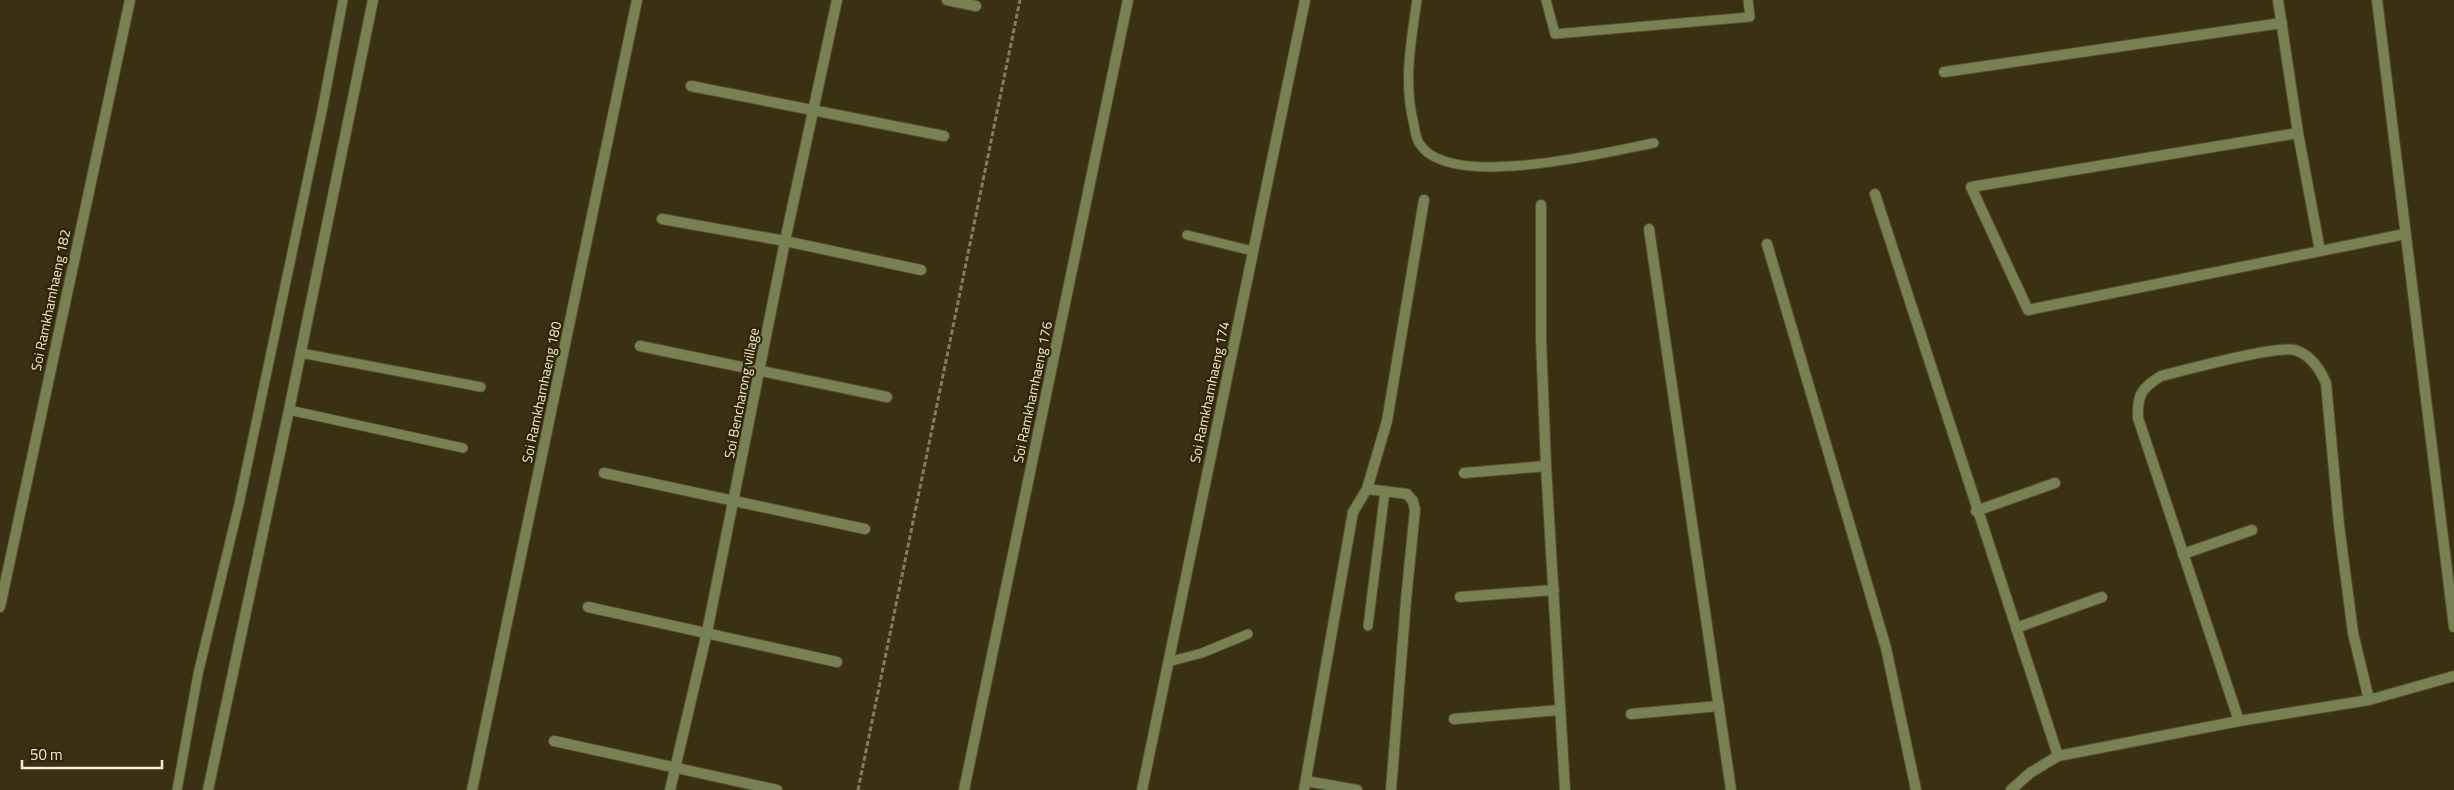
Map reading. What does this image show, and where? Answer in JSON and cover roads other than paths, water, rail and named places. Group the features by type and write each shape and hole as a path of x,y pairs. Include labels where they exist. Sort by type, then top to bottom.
{"street":[{"name":"Soi Ramkhamhaeng 182","path":"0,607 1,595 130,0"},
{"path":"208,790 301,353 373,0"},
{"name":"Soi Ramkhamhaeng 180","path":"472,790 638,0"},
{"name":"Soi Bencharong village","path":"670,790 707,632 785,241 837,0"},
{"path":"947,0 976,6"},
{"name":"Soi Ramkhamhaeng 176","path":"964,790 1128,0"},
{"name":"Soi Ramkhamhaeng 174","path":"1142,790 1305,0"},
{"path":"2278,0 2298,132 2320,251"},
{"path":"2377,0 2454,627"},
{"path":"1944,72 2282,23"},
{"path":"691,86 944,136"},
{"path":"2298,132 1971,187 2028,310 2405,234"},
{"path":"1875,194 1976,511 2058,756"},
{"path":"1357,790 1305,785 1353,512 1367,489 1388,421 1424,200"},
{"path":"1541,205 1541,339 1546,466 1565,790"},
{"path":"662,219 785,241 921,270"},
{"path":"1649,229 1731,790"},
{"path":"1767,244 1886,648 1916,790"},
{"path":"640,346 886,397"},
{"path":"2239,721 2138,418 2137,402 2148,384 2161,376 2284,349 2295,350 2304,355 2315,364 2326,383 2339,525 2353,632 2369,700"},
{"path":"1464,473 1546,466"},
{"path":"604,473 865,529"},
{"path":"1976,511 2055,483"},
{"path":"1367,489 1407,494 1413,501 1415,510 1391,790"},
{"path":"2183,554 2252,530"},
{"path":"1460,597 1554,590"},
{"path":"2016,628 2102,597"},
{"path":"588,607 837,662"},
{"path":"2011,790 2030,773 2058,756 2239,721 2369,700 2454,676"},
{"path":"1631,714 1719,706"},
{"path":"1454,719 1560,710"},
{"path":"554,741 777,790"}],"lane":[{"path":"177,790 198,674 239,504 320,121 343,0"},
{"path":"1417,0 1408,65 1410,102 1418,142 1427,154 1448,163 1521,167 1654,143"},
{"path":"1546,0 1555,34 1750,17 1748,0"},
{"path":"1187,235 1253,251"},
{"path":"301,353 481,387"},
{"path":"289,410 463,448"},
{"path":"1368,626 1386,491"},
{"path":"1168,662 1202,653 1248,634"}]}
